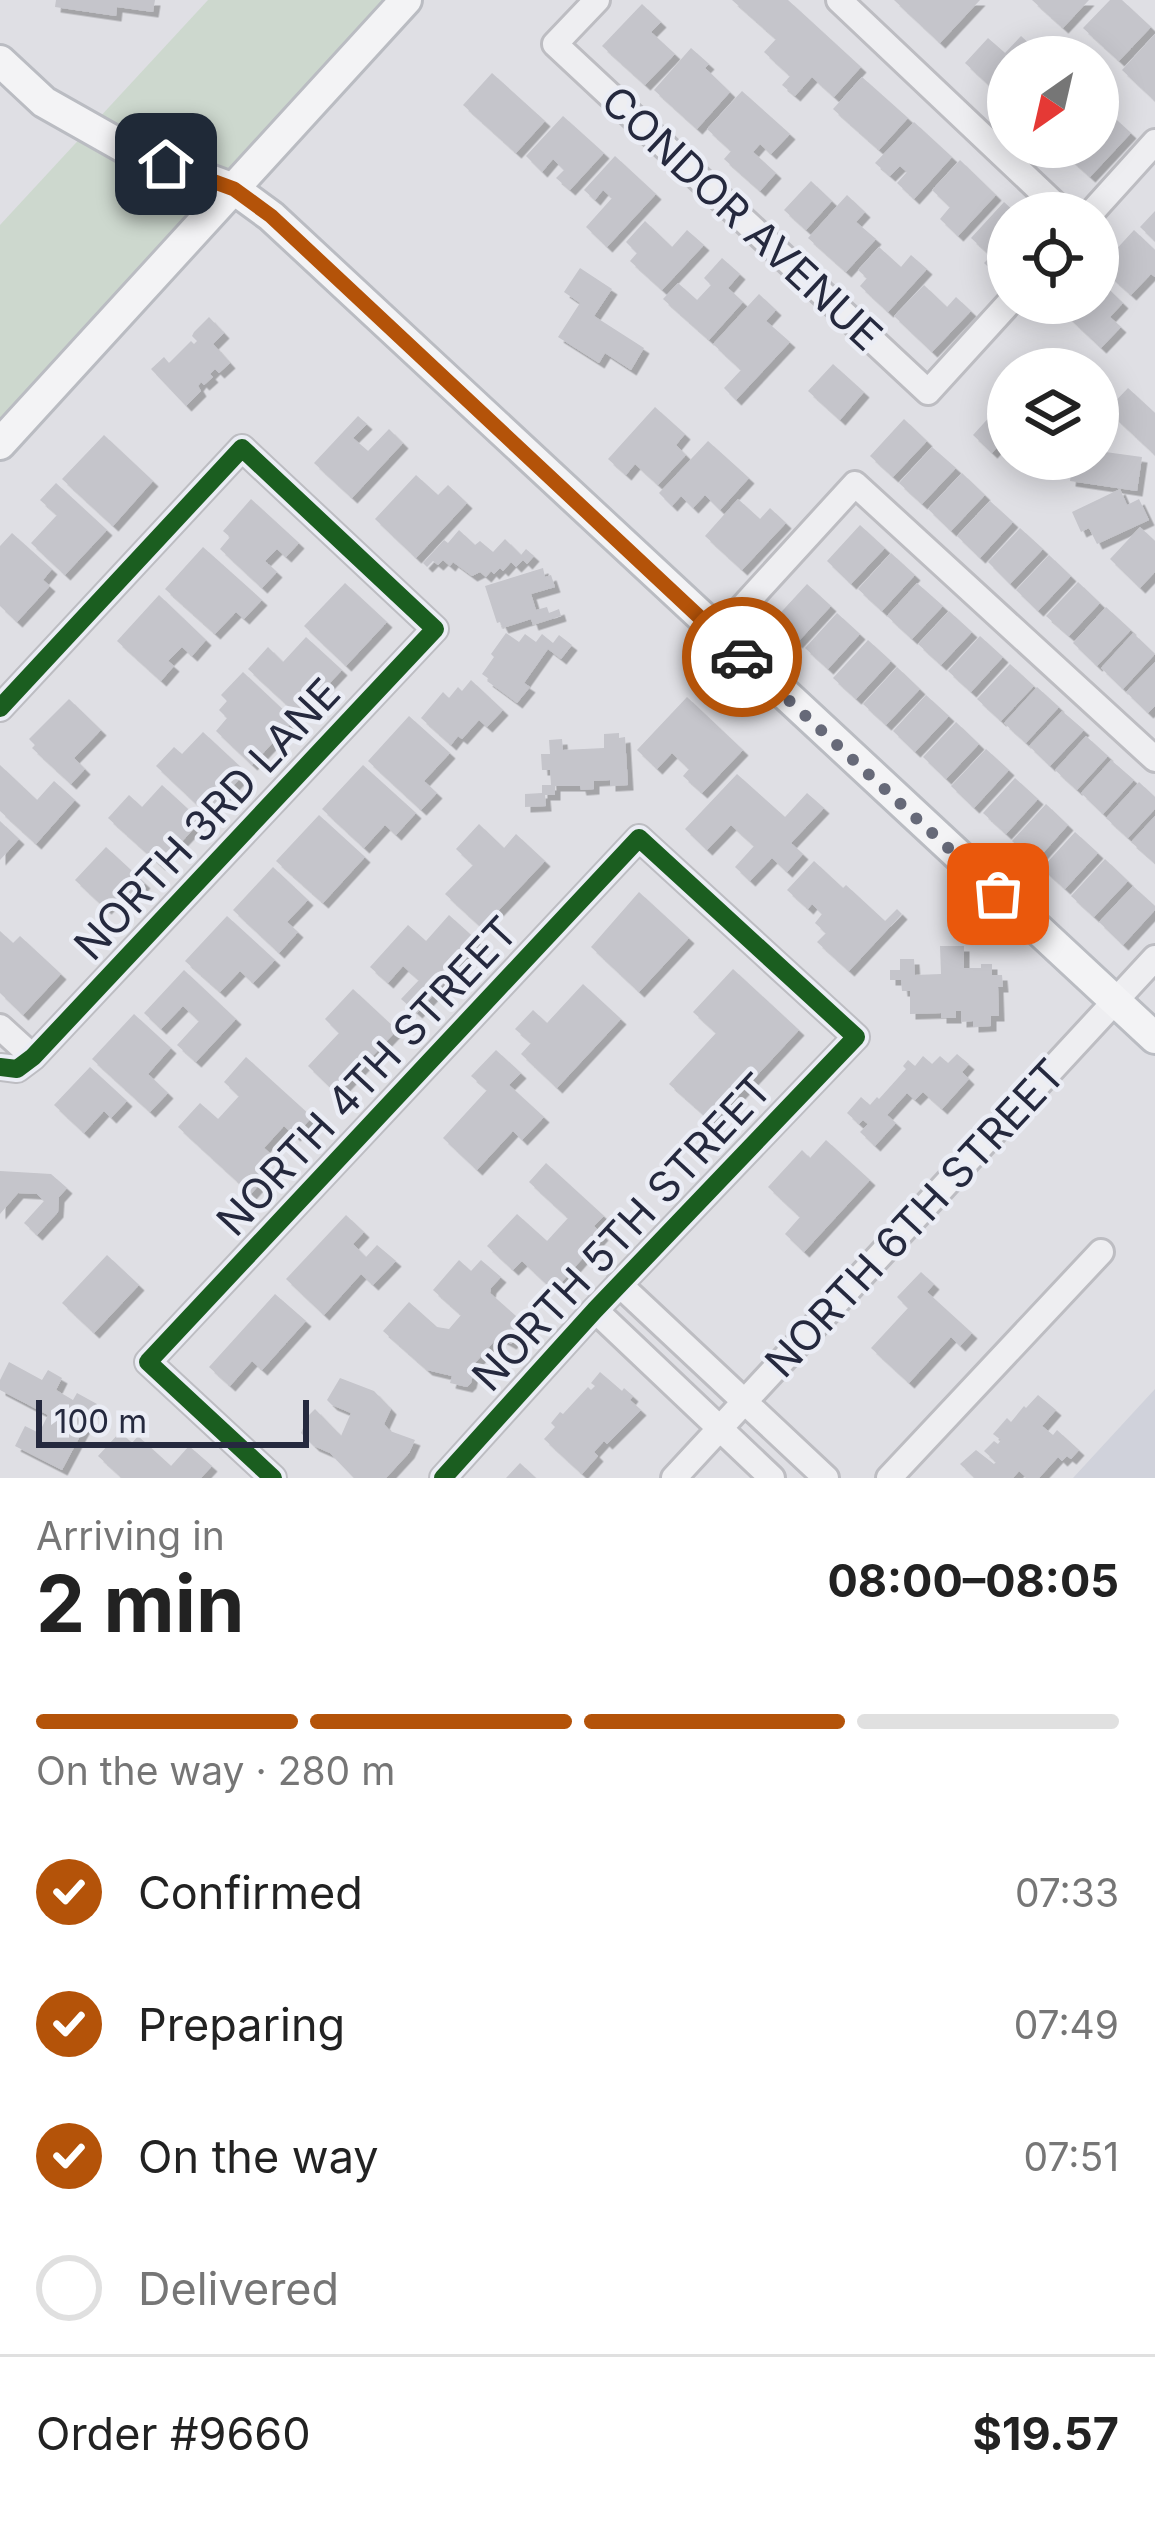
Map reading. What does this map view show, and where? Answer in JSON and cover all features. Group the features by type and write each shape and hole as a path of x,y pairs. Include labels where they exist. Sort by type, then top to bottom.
{"main road":[{"path":"0,444 406,0"},
{"path":"0,61 44,102 129,150 234,189 271,216 1155,1038"}],"street":[{"name":"CONDOR AVENUE","path":"597,0 555,44 928,392 990,324"},
{"path":"838,0 1042,192"},
{"path":"1109,192 1155,142"},
{"name":"NORTH 3RD LANE","path":"0,708 242,448 435,629 33,1057"},
{"path":"718,634 856,484 1155,759"},
{"name":"NORTH 4TH STREET","path":"273,1478 148,1362 639,838 856,1037"},
{"name":"NORTH 6TH STREET","path":"674,1478 1155,958"},
{"path":"0,1027 33,1057 17,1069 0,1067"},
{"name":"NORTH 5TH STREET","path":"443,1478 619,1284 856,1037"},
{"path":"889,1478 1101,1252"},
{"path":"619,1284 826,1478"},
{"path":"595,1310 772,1478"}],"shaded area":[{"path":"208,0 394,0 0,425 0,225"},
{"path":"1155,1389 1155,1478 1073,1478"}],"building":[{"path":"56,0 155,0 153,12 117,7 116,16 55,7"},
{"path":"732,0 788,0 861,67 834,97 812,77 795,96 782,85 790,76 764,52 776,39"},
{"path":"894,0 980,0 940,43"},
{"path":"1032,0 1089,0 1063,28"},
{"path":"1110,0 1122,0 1151,27 1119,61 1119,36 1092,36 1083,28"},
{"path":"642,4 661,22 651,32 675,54 645,85 602,46"},
{"path":"1155,34 1155,101 1122,70"},
{"path":"987,39 987,83 965,63"},
{"path":"691,48 730,92 697,129 654,90"},
{"path":"492,73 545,121 516,153 463,105"},
{"path":"862,77 908,118 879,150 833,109"},
{"path":"742,91 790,134 771,154 760,144 753,152 776,173 760,191 724,159 731,151 707,129"},
{"path":"563,116 604,153 570,190 556,178 564,170 553,159 542,172 526,156"},
{"path":"914,122 952,157 914,199 897,183 907,172 900,166 890,176 875,163"},
{"path":"1119,122 1131,133 1119,146"},
{"path":"615,156 656,194 607,247 586,227 612,198 603,190 595,200 584,190"},
{"path":"960,160 993,192 987,192 987,205 958,236 940,219 950,207 932,190"},
{"path":"811,181 832,201 806,230 784,210"},
{"path":"847,195 865,212 856,222 876,239 846,272 808,238"},
{"path":"1155,211 1155,241 1140,227"},
{"path":"645,221 672,247 687,230 704,245 662,290 630,261 637,253 626,242"},
{"path":"987,221 987,252 971,238"},
{"path":"1134,230 1155,250 1155,277 1151,274 1131,295 1119,284 1119,246"},
{"path":"879,247 901,267 911,255 927,269 888,312 860,286 867,278 858,270"},
{"path":"722,258 740,274 728,288 743,302 709,340 663,299 678,283 697,300 711,285 704,278"},
{"path":"580,268 612,289 594,316 644,348 631,370 605,353 599,363 558,337 580,303 564,292"},
{"path":"924,285 947,307 956,297 971,311 932,352 894,316"},
{"path":"759,294 776,310 766,321 790,342 736,400 724,388 741,370 713,344"},
{"path":"209,317 224,333 213,344 230,363 219,373 215,369 204,385 201,382 201,391 186,406 151,369 164,357 169,363 191,341 194,344 194,332"},
{"path":"1076,324 1121,327 1101,348"},
{"path":"833,364 864,392 840,420 808,391"},
{"path":"1128,388 1155,413 1155,455 1119,421 1119,397"},
{"path":"655,407 685,434 676,445 686,455 658,485 635,464 626,475 608,459"},
{"path":"358,416 367,424 353,438 368,451 389,429 403,443 352,498 314,463"},
{"path":"904,419 927,441 893,477 870,456"},
{"path":"987,420 987,448 973,435"},
{"path":"104,435 153,481 113,526 62,479"},
{"path":"708,441 749,478 720,510 705,495 693,508 681,496 672,506 659,493"},
{"path":"932,447 956,468 922,504 899,483"},
{"path":"1119,454 1142,457 1137,491 1070,481 1119,480"},
{"path":"962,473 985,495 951,531 928,509"},
{"path":"416,475 438,495 448,485 467,503 416,558 375,519"},
{"path":"56,483 107,530 65,575 31,543 57,515 40,500"},
{"path":"1120,489 1127,505 1139,499 1149,520 1097,544 1089,528 1081,532 1072,512"},
{"path":"251,499 299,543 286,557 277,549 265,561 277,572 262,588 220,549 230,537 223,531"},
{"path":"738,499 760,519 770,508 786,523 742,570 705,536"},
{"path":"990,501 1013,522 980,558 957,536"},
{"path":"860,525 885,548 851,584 827,561"},
{"path":"1140,527 1155,541 1155,572 1140,588 1110,559"},
{"path":"1020,528 1043,549 1010,584 988,562"},
{"path":"459,530 475,545 480,541 493,552 505,539 521,555 526,549 534,556 527,564 523,560 516,567 511,562 503,571 491,571 486,577 480,572 472,576 443,560 427,567 423,563"},
{"path":"12,533 52,569 43,580 50,586 17,622 0,606 0,546"},
{"path":"203,547 262,600 244,619 236,612 215,634 165,589"},
{"path":"891,553 915,575 882,611 858,589"},
{"path":"1049,555 1071,576 1038,611 1016,590"},
{"path":"543,568 555,587 531,594 536,610 559,609 561,616 503,628 485,586"},
{"path":"1078,582 1100,603 1069,636 1046,616"},
{"path":"345,583 387,622 346,666 304,626"},
{"path":"917,583 943,606 912,639 887,616"},
{"path":"807,584 831,606 797,643 773,621"},
{"path":"159,595 206,640 192,656 182,647 168,661 174,666 161,681 117,641"},
{"path":"1106,607 1131,630 1097,666 1073,643"},
{"path":"949,611 972,632 941,665 918,644"},
{"path":"837,613 860,634 828,669 805,648"},
{"path":"506,633 519,642 525,634 536,642 542,634 553,643 559,635 572,645 561,659 548,649 524,683 530,687 517,703 482,674"},
{"path":"1133,633 1155,654 1123,689 1101,668"},
{"path":"980,636 1003,657 971,692 948,671"},
{"path":"306,637 342,670 299,716 248,669 268,647 283,662"},
{"path":"868,640 891,661 856,699 833,678"},
{"path":"1155,662 1155,706 1148,713 1126,692"},
{"path":"1010,664 1034,686 1001,721 977,699"},
{"path":"897,667 920,689 886,725 863,704"},
{"path":"243,672 294,720 252,765 216,731 227,718 219,710 227,701 221,695"},
{"path":"471,680 503,710 487,727 479,720 451,745 421,718 443,692 449,698"},
{"path":"1037,687 1059,707 1026,743 1004,723"},
{"path":"926,695 949,716 915,752 893,731"},
{"path":"687,697 743,750 702,793 683,776 689,769 672,753 657,769 637,750"},
{"path":"69,699 101,730 74,758 85,769 71,784 32,748 35,745 29,739"},
{"path":"1062,711 1084,730 1050,766 1029,746"},
{"path":"409,716 450,753 424,781 437,793 421,810 368,761"},
{"path":"956,722 979,744 946,779 923,757"},
{"path":"203,732 246,772 207,814 156,766 174,747 182,754"},
{"path":"619,733 619,738 625,737 628,785 610,786 610,780 594,781 594,789 555,786 555,795 545,795 546,806 525,807 525,794 542,793 542,785 551,785 550,770 542,770 541,754 550,754 549,740 562,739 563,750 604,748 604,734"},
{"path":"1086,736 1108,756 1077,790 1055,770"},
{"path":"986,749 1009,770 974,808 951,786"},
{"path":"1111,760 1134,780 1103,814 1081,793"},
{"path":"0,765 37,800 54,781 75,800 36,844 0,811"},
{"path":"363,765 416,813 396,835 385,825 364,848 322,809"},
{"path":"737,774 785,817 807,793 824,808 791,843 803,854 787,872 772,858 750,881 735,867 754,846 731,825 707,850 685,829"},
{"path":"1015,778 1038,799 1006,834 983,813"},
{"path":"1139,782 1155,797 1155,809 1128,838 1106,818"},
{"path":"162,785 201,821 160,865 108,818 129,795 142,807"},
{"path":"1046,804 1068,825 1035,862 1012,841"},
{"path":"319,815 365,857 323,903 276,861"},
{"path":"1155,816 1155,863 1131,842"},
{"path":"0,821 19,839 0,860"},
{"path":"479,824 504,848 516,834 545,861 482,928 445,894 473,865 456,849"},
{"path":"1075,832 1098,853 1065,889 1042,868"},
{"path":"106,847 145,883 122,908 115,900 106,909 75,880"},
{"path":"1105,859 1128,881 1094,917 1071,896"},
{"path":"814,861 885,921 897,909 902,914 849,971 817,942 826,933 815,923 822,914 812,904 808,909 787,890"},
{"path":"273,867 308,900 287,922 298,932 279,953 233,910"},
{"path":"1133,886 1155,910 1123,945 1099,922"},
{"path":"639,892 689,938 639,992 591,947"},
{"path":"449,915 480,943 417,1013 401,999 419,980 403,966 388,983 370,967 408,925 426,941"},
{"path":"227,916 275,960 253,983 240,971 220,992 185,961"},
{"path":"0,931 13,943 20,936 61,974 23,1015 0,993"},
{"path":"940,946 964,946 964,968 992,964 992,975 1002,975 999,1016 991,1016 991,1026 961,1022 961,1011 956,1011 956,1018 941,1018 941,1013 910,1014 910,991 902,991 901,980 890,980 890,970 900,970 900,959 914,959 915,975 941,974"},
{"path":"733,969 799,1030 713,1123 669,1084 716,1033 693,1012"},
{"path":"184,970 236,1019 196,1062 177,1045 199,1021 183,1006 161,1029 144,1013"},
{"path":"583,984 621,1019 557,1088 521,1054 531,1043 515,1029 533,1010 547,1023"},
{"path":"353,989 397,1030 337,1094 308,1066 339,1033 325,1019"},
{"path":"134,1014 171,1048 148,1074 168,1093 150,1112 92,1059"},
{"path":"496,1050 521,1073 509,1085 544,1117 522,1140 513,1131 477,1170 443,1138 487,1090 471,1076"},
{"path":"957,1054 969,1064 962,1072 969,1079 942,1109 923,1092 915,1100 907,1093 887,1115 896,1123 875,1146 860,1132 868,1124 863,1120 859,1124 847,1113 861,1097 870,1105 879,1099 906,1069 908,1060 915,1066 923,1056 932,1064 940,1056 948,1063"},
{"path":"246,1057 312,1117 295,1136 284,1126 264,1148 271,1154 264,1163 272,1170 251,1194 178,1127 200,1103 218,1119 239,1096 224,1082"},
{"path":"90,1067 127,1101 111,1118 104,1111 84,1133 54,1105"},
{"path":"826,1140 870,1180 804,1252 785,1234 800,1217 768,1187 802,1150 810,1158"},
{"path":"546,1163 604,1216 594,1226 603,1235 554,1291 522,1261 513,1270 487,1246 517,1214 547,1241 568,1218 529,1182"},
{"path":"0,1171 51,1174 67,1188 59,1197 58,1212 37,1235 24,1223 44,1201 37,1194 18,1193 0,1214"},
{"path":"346,1215 364,1232 353,1244 366,1257 377,1245 396,1261 373,1285 361,1274 324,1315 286,1279"},
{"path":"107,1255 139,1285 94,1333 62,1303"},
{"path":"459,1260 471,1271 481,1260 501,1277 490,1293 527,1326 511,1344 498,1337 476,1362 467,1387 450,1383 452,1376 427,1370 383,1331 409,1302 437,1327 449,1329 461,1315 433,1290"},
{"path":"921,1272 934,1284 927,1292 972,1333 960,1346 951,1337 909,1383 871,1348 908,1308 897,1297"},
{"path":"275,1294 306,1321 262,1370 252,1361 230,1386 209,1367"},
{"path":"9,1362 42,1380 48,1370 62,1378 56,1390 73,1400 77,1393 97,1404 62,1470 15,1446 25,1426 39,1433 48,1415 0,1390"},
{"path":"600,1372 633,1396 630,1400 641,1410 607,1444 604,1441 582,1474 544,1439 560,1412 595,1386 591,1383"},
{"path":"340,1378 374,1391 391,1409 384,1424 415,1440 386,1478 354,1478 301,1433 315,1409 341,1436 351,1413 327,1400"},
{"path":"1038,1395 1056,1410 1042,1426 1053,1435 1057,1430 1079,1450 1071,1459 1058,1457 1039,1478 1027,1478 1019,1471 1013,1478 975,1478 960,1464 976,1450 994,1464 984,1451 1001,1440 993,1434"},
{"path":"120,1432 132,1443 138,1436 171,1466 189,1446 212,1466 201,1478 122,1478 98,1456"},
{"path":"520,1463 536,1478 506,1478"}],"cycle path":[{"path":"0,708 242,448 435,629 33,1057 17,1069 0,1067"},
{"path":"273,1478 148,1362 639,838 856,1037 595,1310 443,1478"}],"way so far":[{"path":"742,657 998,894"}],"route":[{"path":"166,164 234,189 271,216 742,657"}]}
